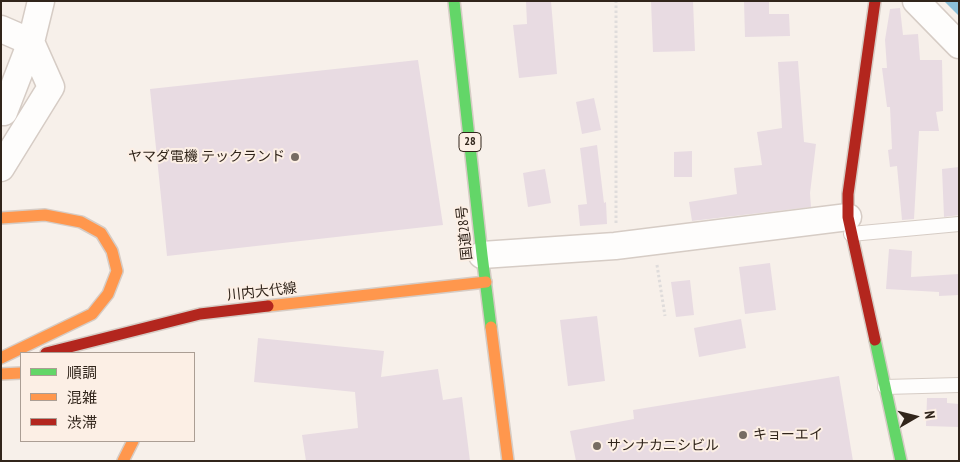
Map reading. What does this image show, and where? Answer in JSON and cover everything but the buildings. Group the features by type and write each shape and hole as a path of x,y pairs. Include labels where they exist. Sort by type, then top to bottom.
{"main road":[{"name":"国道28号","path":"454,1 482,255 508,461"},
{"path":"875,1 848,194 850,226 901,461"},
{"path":"1,218 45,215 81,222 101,233 112,251 117,271 108,294 92,314 1,358"},
{"name":"川内大代線","path":"50,352 200,314 486,282"},
{"path":"1,365 20,360"},
{"path":"1,374 20,373"},
{"path":"123,461 132,442"}],"street":[{"path":"2,113 31,42 41,1"},
{"path":"916,1 959,45"},
{"path":"1,29 31,42 51,87 1,168"},
{"path":"482,255 616,246 850,226"}],"lane":[{"path":"850,226 959,224"},
{"path":"885,387 959,385"}],"path":[{"path":"616,1 616,246"},
{"path":"653,242 665,316"}],"water":[{"path":"944,1 959,1 959,16"}],"traffic: fast":[{"path":"454,1 491,327"},
{"path":"875,340 901,461"}],"traffic: slow":[{"path":"1,218 45,215 81,222 101,233 112,251 117,271 108,294 92,314 1,358"},
{"path":"268,306 486,282"},
{"path":"491,327 508,461"},
{"path":"1,374 20,373"},
{"path":"123,461 132,442"}],"traffic: jam":[{"path":"875,1 848,194 848,217 875,340"},
{"path":"50,352 200,314 268,306"}],"place":[{"name":"ヤマダ電機 テックランド","path":"295,157"},
{"name":"キョーエイ","path":"743,435"},
{"name":"サンナカニシビル","path":"597,446"}]}
